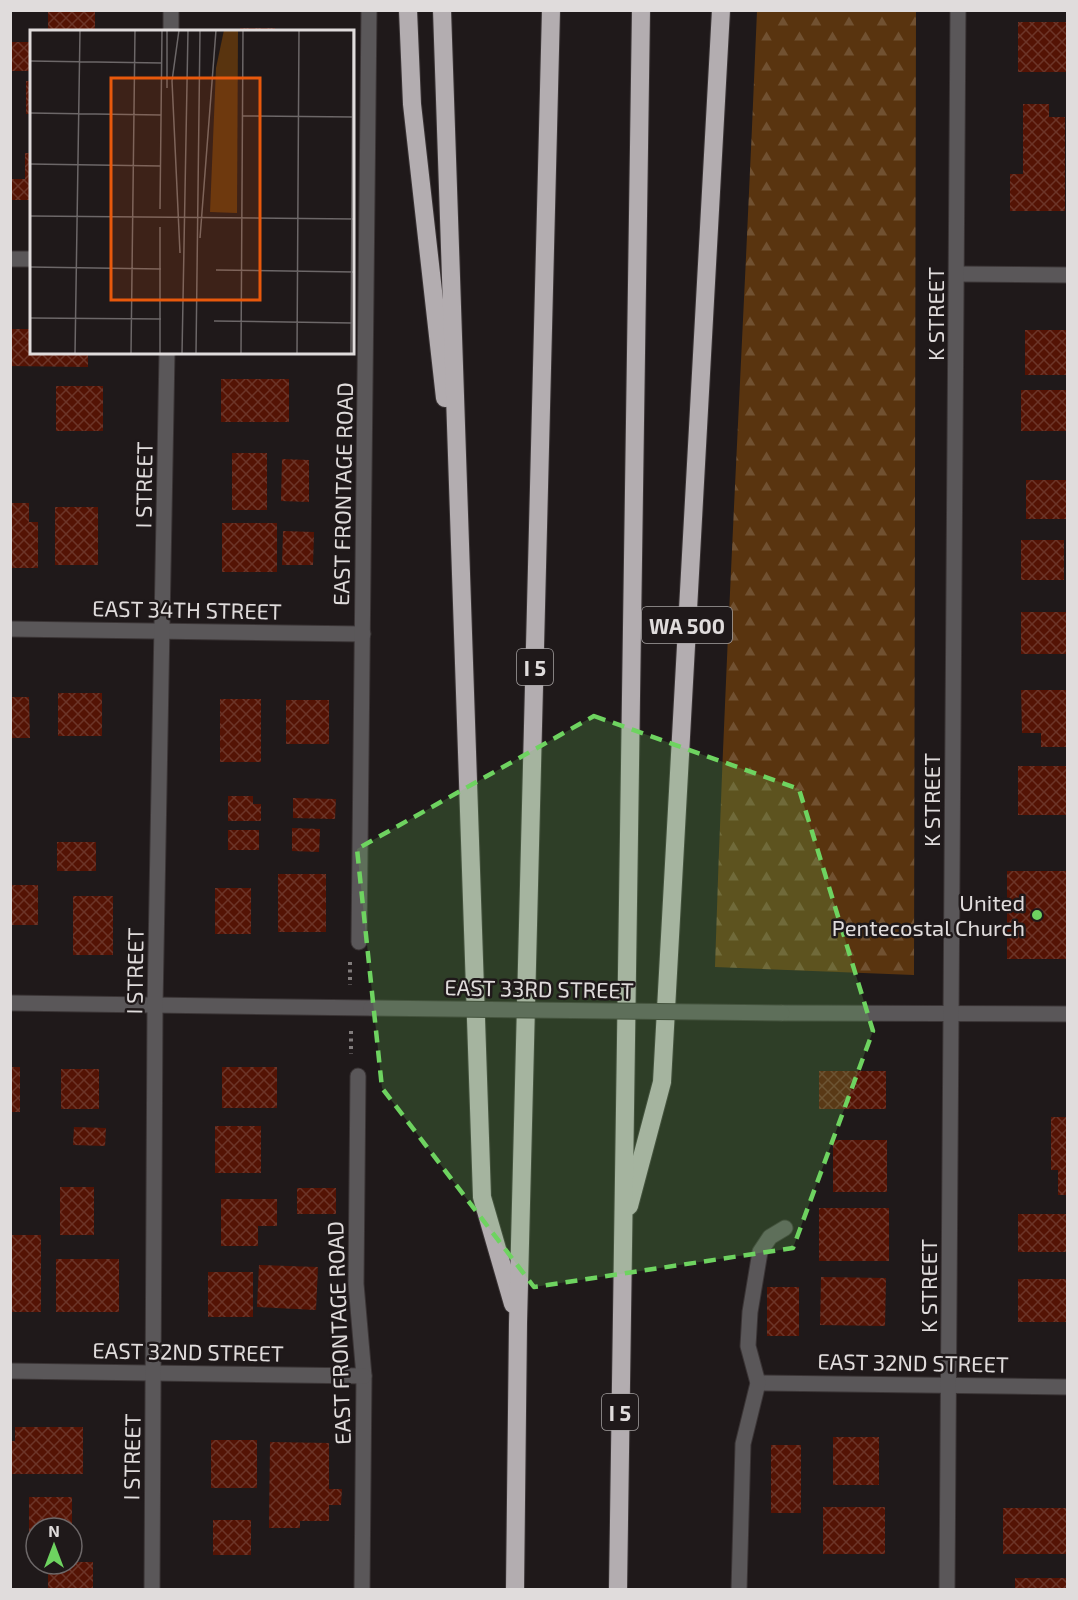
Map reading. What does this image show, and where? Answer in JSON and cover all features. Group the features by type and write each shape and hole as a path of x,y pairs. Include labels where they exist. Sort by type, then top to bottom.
{"highway":[{"path":"408,10 411,104 461,540"},
{"path":"442,10 482,1197 518,1323"},
{"name":"I 5","path":"515,1590 518,1323 551,10"},
{"name":"I 5","path":"618,1590 641,10"},
{"name":"WA 500","path":"622,1234 662,1082 720,10"}],"street":[{"path":"171,10 171,30"},
{"name":"EAST FRONTAGE ROAD","path":"359,942 363,634 360,263 369,10"},
{"name":"K STREET","path":"947,1590 958,10"},
{"path":"10,259 30,259"},
{"path":"957,274 1068,275"},
{"name":"I STREET","path":"152,1590 156,1006 167,354"},
{"name":"EAST 34TH STREET","path":"10,629 363,634"},
{"name":"EAST 33RD STREET","path":"10,1003 782,1013 1068,1014"},
{"name":"EAST FRONTAGE ROAD","path":"358,1076 356,1284 364,1376 362,1590"},
{"path":"739,1590 743,1444 758,1383 748,1346 750,1312 760,1252 770,1237 785,1228"},
{"name":"EAST 32ND STREET","path":"10,1371 364,1376"},
{"name":"EAST 32ND STREET","path":"758,1383 1068,1387"}],"highlighted area":[{"path":"594,716 799,789 873,1031 793,1248 534,1287 382,1088 357,849"}],"green space":[{"path":"757,11 916,11 914,975 715,967"}],"building":[{"path":"48,10 95,10 95,30 48,30"},
{"path":"1018,22 1068,22 1068,72 1018,72"},
{"path":"240,28 275,28 275,30 240,30"},
{"path":"10,42 30,42 30,71 10,71"},
{"path":"26,81 30,81 30,114 26,114"},
{"path":"1023,104 1049,104 1049,117 1065,117 1065,211 1010,211 1010,174 1023,174"},
{"path":"25,153 30,153 30,200 10,200 10,179 25,179"},
{"path":"10,329 30,329 30,354 88,354 88,367 10,366"},
{"path":"1025,330 1068,330 1068,375 1025,375"},
{"path":"221,379 289,379 289,422 221,422"},
{"path":"56,386 103,386 103,431 56,431"},
{"path":"1021,390 1068,390 1068,431 1021,431"},
{"path":"232,453 267,453 267,510 232,510"},
{"path":"282,459 309,460 309,502 281,501"},
{"path":"1026,480 1068,480 1068,519 1026,519"},
{"path":"10,503 29,503 29,522 38,522 38,568 10,568"},
{"path":"55,507 98,507 98,565 55,565"},
{"path":"222,523 277,523 277,572 222,572"},
{"path":"283,531 314,532 313,565 282,565"},
{"path":"1021,540 1064,540 1064,580 1021,580"},
{"path":"1021,612 1068,612 1068,654 1021,654"},
{"path":"1021,690 1068,690 1068,747 1041,747 1041,733 1022,733"},
{"path":"58,693 102,693 102,736 58,736"},
{"path":"10,697 29,697 30,738 10,738"},
{"path":"220,699 261,699 261,762 220,762"},
{"path":"286,700 329,700 329,744 286,744"},
{"path":"1018,766 1068,766 1068,815 1018,815"},
{"path":"228,796 253,796 253,804 261,804 261,821 228,821"},
{"path":"293,798 336,799 335,819 293,818"},
{"path":"292,828 320,829 319,852 292,851"},
{"path":"228,830 259,830 259,850 228,850"},
{"path":"57,842 96,842 96,871 57,871"},
{"name":"United Pentecostal Church","path":"1007,871 1068,871 1068,959 1007,959"},
{"path":"278,874 326,874 326,932 278,932"},
{"path":"10,885 38,885 38,925 10,925"},
{"path":"215,888 251,888 251,934 215,934"},
{"path":"73,896 113,896 113,955 73,955"},
{"path":"10,1067 20,1067 20,1112 10,1112"},
{"path":"222,1067 277,1067 277,1108 222,1108"},
{"path":"61,1069 99,1069 99,1109 61,1109"},
{"path":"819,1071 886,1071 886,1109 819,1109"},
{"path":"1051,1117 1068,1117 1068,1195 1058,1195 1058,1170 1051,1170"},
{"path":"215,1126 261,1126 261,1173 215,1173"},
{"path":"74,1127 106,1128 105,1146 73,1145"},
{"path":"833,1140 887,1140 887,1192 833,1192"},
{"path":"60,1187 94,1187 94,1235 60,1235"},
{"path":"297,1188 336,1188 336,1214 297,1214"},
{"path":"221,1199 277,1199 277,1226 258,1226 258,1246 221,1246"},
{"path":"819,1208 889,1208 889,1261 819,1261"},
{"path":"1018,1214 1068,1214 1068,1252 1018,1252"},
{"path":"10,1235 41,1235 41,1312 10,1312"},
{"path":"56,1259 119,1259 119,1312 56,1312"},
{"path":"259,1265 318,1267 316,1310 257,1307"},
{"path":"208,1272 253,1272 253,1317 208,1317"},
{"path":"821,1277 886,1278 885,1326 820,1325"},
{"path":"1018,1279 1068,1279 1068,1322 1018,1322"},
{"path":"767,1287 799,1287 799,1336 767,1336"},
{"path":"15,1427 83,1427 83,1474 10,1474 10,1441 15,1441"},
{"path":"833,1437 879,1437 879,1485 833,1485"},
{"path":"211,1440 257,1440 257,1488 211,1488"},
{"path":"270,1442 329,1443 329,1489 342,1489 341,1505 329,1505 329,1521 300,1521 300,1528 269,1528"},
{"path":"771,1445 801,1445 801,1513 771,1513"},
{"path":"29,1497 72,1497 72,1516 29,1516"},
{"path":"823,1507 885,1507 885,1554 823,1554"},
{"path":"1003,1508 1068,1508 1068,1554 1003,1554"},
{"path":"213,1520 251,1520 251,1555 213,1555"},
{"path":"84,1562 93,1562 93,1590 48,1590 48,1576 84,1576"},
{"path":"1015,1578 1068,1578 1068,1590 1015,1590"}],"place":[{"name":"United Pentecostal Church","path":"1037,915"}]}
